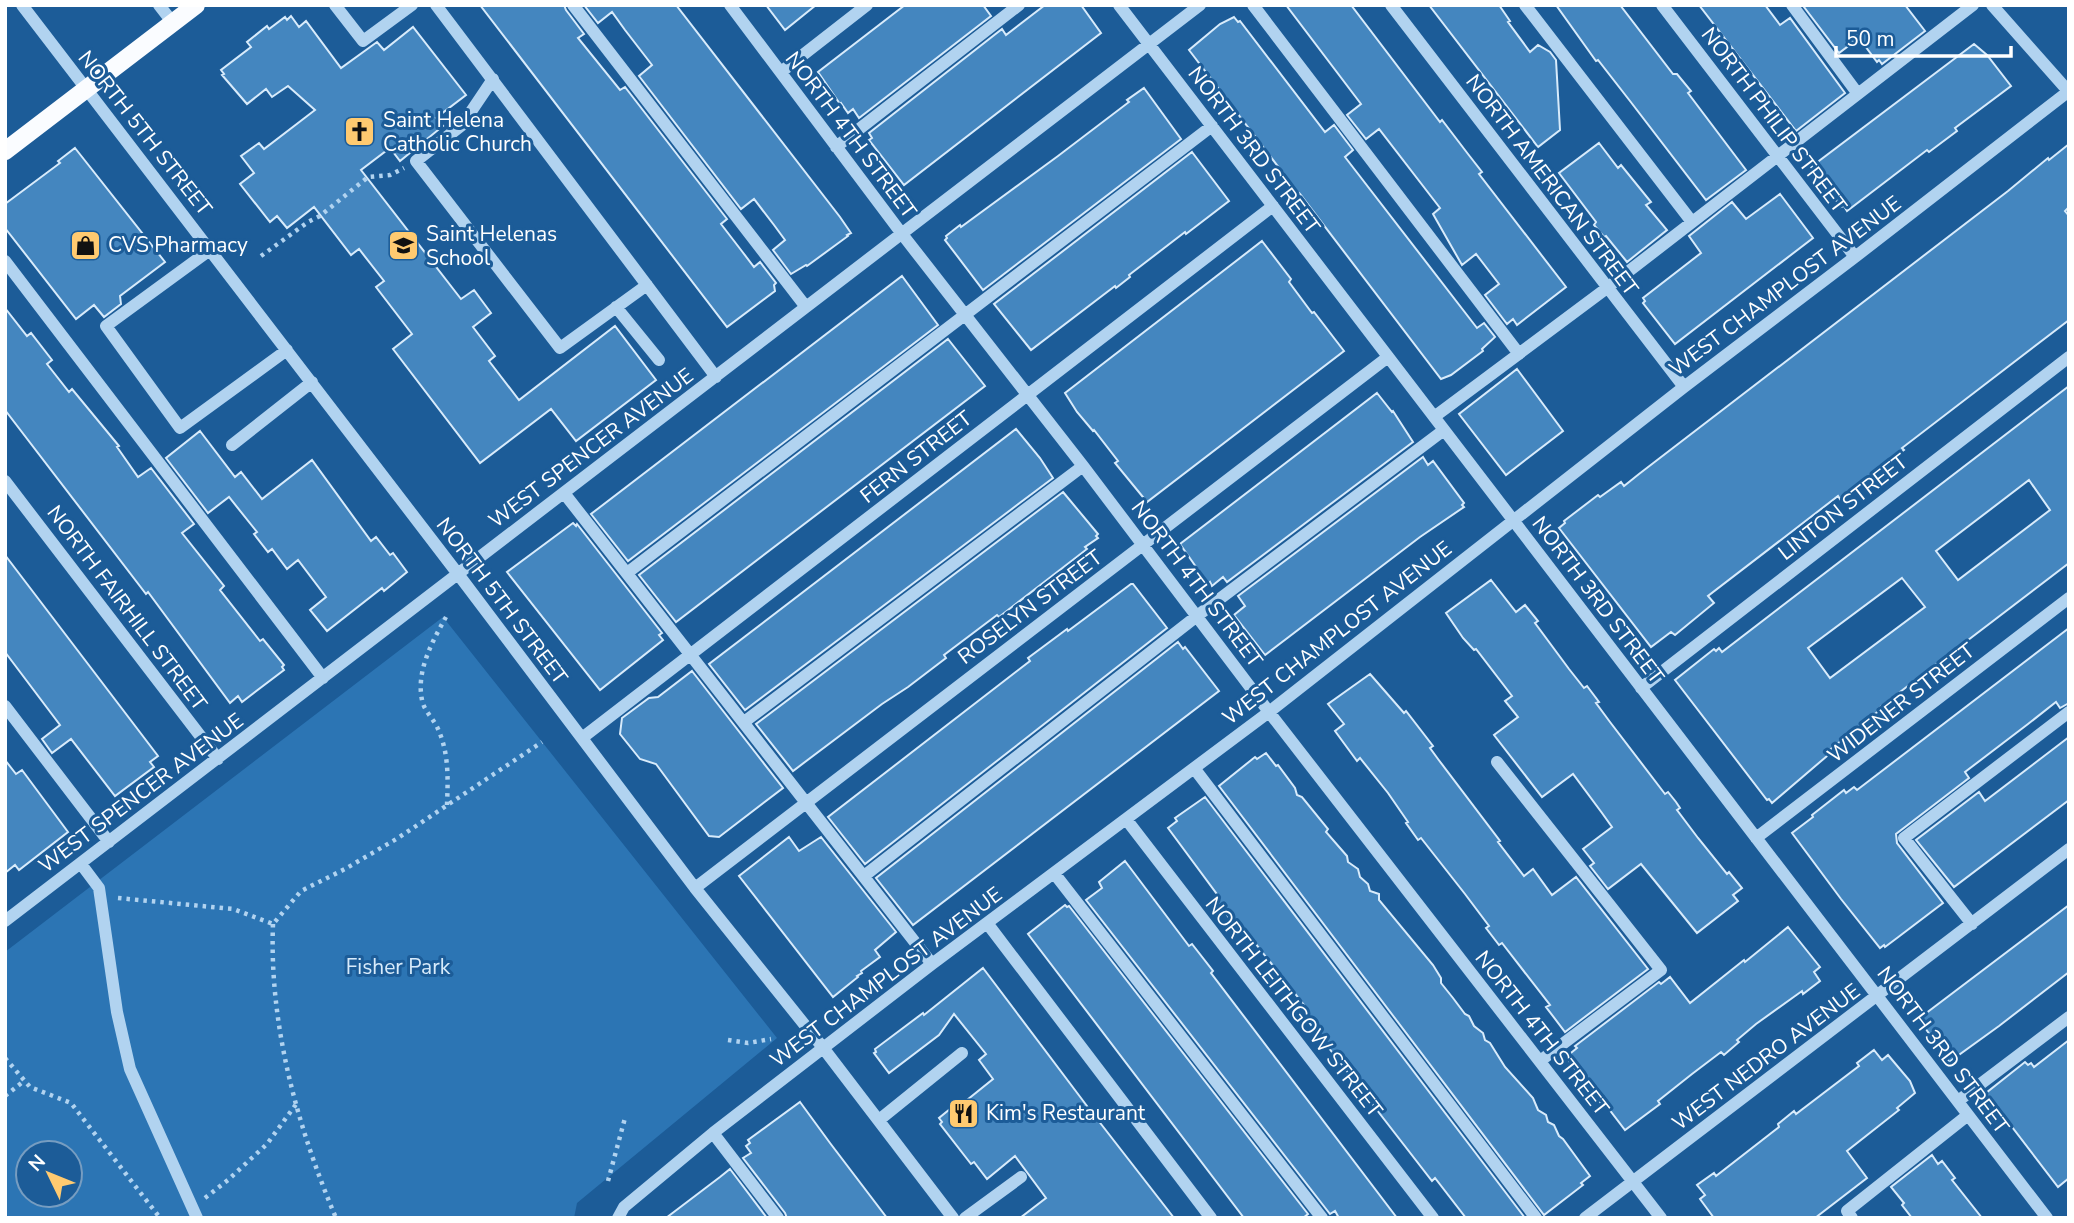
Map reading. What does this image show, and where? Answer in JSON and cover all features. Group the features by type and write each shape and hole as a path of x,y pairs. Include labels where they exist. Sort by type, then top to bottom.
{"main road":[{"path":"5,151 173,23 189,7"}],"street":[{"name":"NORTH 5TH STREET","path":"22,5 312,382 695,888 824,1049 953,1218"},
{"path":"159,5 173,23"},
{"path":"335,5 363,41 412,5"},
{"path":"436,5 716,377"},
{"path":"573,5 806,307"},
{"name":"NORTH 4TH STREET","path":"730,5 902,234 1661,1218"},
{"path":"781,72 867,5"},
{"path":"836,147 1019,5"},
{"name":"NORTH 3RD STREET","path":"1119,5 2047,1218"},
{"name":"WEST SPENCER AVENUE","path":"5,921 1200,5"},
{"path":"1252,5 1519,354"},
{"name":"NORTH AMERICAN STREET","path":"1391,5 1684,387"},
{"path":"1525,5 1692,222"},
{"name":"NORTH PHILIP STREET","path":"1662,5 1855,257"},
{"path":"1792,5 1858,94"},
{"path":"1434,417 1607,288 1973,5"},
{"path":"1992,5 2068,91"},
{"path":"493,79 462,125 416,161 560,348 647,285"},
{"name":"WEST CHAMPLOST AVENUE","path":"618,1218 627,1205 713,1133 932,964 1269,712 2068,91"},
{"path":"627,573 1212,127"},
{"name":"FERN STREET","path":"582,738 1273,206"},
{"path":"211,250 106,326 180,428 287,350"},
{"path":"5,261 323,678"},
{"path":"616,307 659,360"},
{"name":"ROSELYN STREET","path":"695,888 1388,357"},
{"name":"LINTON STREET","path":"1641,688 2069,357"},
{"path":"232,445 312,382"},
{"path":"864,876 1197,615 1444,429"},
{"path":"744,722 1083,466"},
{"name":"NORTH FAIRHILL STREET","path":"5,481 218,759"},
{"path":"564,493 932,964"},
{"name":"WIDENER STREET","path":"1756,838 2069,598"},
{"path":"5,706 109,842"},
{"path":"1972,924 1904,838 2069,712"},
{"path":"1497,762 1661,970 1540,1061"},
{"path":"1194,768 1536,1218"},
{"name":"NORTH LEITHGOW STREET","path":"1126,819 1433,1218"},
{"name":"WEST NEDRO AVENUE","path":"1585,1218 2069,849"},
{"path":"81,864 99,888 117,1012 130,1069 195,1212"},
{"path":"1054,873 1322,1218"},
{"path":"987,923 1211,1218"},
{"path":"1958,1101 2069,1017"},
{"path":"879,1120 962,1053"},
{"path":"1852,1218 1847,1211 1968,1115"},
{"path":"713,1133 778,1218"},
{"path":"965,1218 1021,1177"}],"path":[{"path":"261,256 320,216 368,177 390,175 416,161"},
{"path":"446,617 432,642 421,676 422,702 438,729 448,768 447,806"},
{"path":"336,1218 317,1173 283,1052 274,975 273,923 301,891 398,838 542,742"},
{"path":"100,897 233,909 273,923"},
{"path":"728,1040 748,1043 771,1039"},
{"path":"5,1058 30,1087 71,1103 160,1218"},
{"path":"5,1096 24,1082"},
{"path":"195,1212 267,1144 297,1103"},
{"path":"608,1181 625,1118"}],"green space":[{"name":"Fisher Park","path":"443,617 777,1038 577,1203 574,1218 5,1218 5,952"}],"building":[{"path":"480,5 564,5 584,34 578,38 620,90 625,87 727,219 721,224 754,267 760,262 776,283 775,291 727,327"},
{"path":"584,5 676,5 851,233 807,266 791,274 773,250 785,240 754,199 741,209 639,76 652,65 612,12 598,23"},
{"path":"766,5 816,5 785,30"},
{"path":"905,5 983,5 991,16 859,118 853,109 848,113 818,72"},
{"path":"1045,5 1081,5 1101,33 904,185 869,140 872,138 869,133 1002,29 1006,35"},
{"path":"1286,5 1351,5 1440,122 1442,120 1482,172 1479,174 1566,287 1517,325 1513,319 1507,324 1485,295 1499,284 1476,254 1462,265 1433,214 1440,208 1379,129 1366,139 1347,115 1361,104"},
{"path":"1429,5 1499,5 1530,52 1538,45 1550,52 1556,60 1560,130 1538,147"},
{"path":"1556,5 1620,5 1673,74 1677,74 1691,91 1688,93 1746,170 1706,200 1598,60 1596,61"},
{"path":"1699,5 1765,5 1780,25 1790,18 1845,93 1796,131"},
{"path":"1905,5 1925,31 1882,64 1879,60 1877,62 1859,38 1839,53 1804,7"},
{"path":"291,16 299,27 306,21 341,68 377,42 384,50 413,27 466,95 436,118 443,126 400,161 390,148 361,170 461,299 474,290 491,313 473,327 495,356 489,361 519,400 615,326 656,380 576,441 551,409 480,463 393,349 412,334 376,287 384,281 359,249 351,255 314,207 287,228 277,216 270,222 240,184 254,173 241,156 259,143 264,149 315,110 288,86 272,97 266,89 247,104 222,75 224,74 221,70 251,47 247,42 267,26 269,29 285,17 287,20"},
{"path":"1234,17 1240,21 1325,132 1334,125 1353,150 1345,157 1477,328 1484,323 1495,337 1483,351 1451,375 1441,379 1300,194 1296,195 1283,173 1189,50 1220,24"},
{"path":"1974,44 1987,55 2011,86 1955,128 1957,131 1929,152 1927,150 1847,211 1844,206 1841,207 1811,167"},
{"path":"1144,88 1181,139 983,290 945,240 946,236 1058,156"},
{"path":"1599,143 1618,168 1621,165 1651,202 1646,205 1667,230 1627,262 1594,225 1596,222 1559,173"},
{"path":"2069,144 2069,207 2065,211 2069,216 2069,320 1840,499 1838,496 1708,596 1714,603 1675,635 1671,632 1651,647 1559,528 1564,521 1598,495 1600,497 1621,482 1624,486"},
{"name":"CVS Pharmacy","path":"75,148 165,262 120,296 121,304 104,317 94,305 76,319 5,228 5,204 60,163 58,161"},
{"path":"1192,152 1229,201 1031,350 994,304"},
{"path":"1780,194 1813,238 1675,344 1643,303 1643,298 1701,253 1689,236 1732,202 1746,219"},
{"path":"1262,241 1291,279 1289,282 1312,313 1314,312 1344,351 1147,502 1115,463 1118,461 1077,412 1065,393"},
{"path":"902,276 938,325 628,561 591,514"},
{"path":"5,308 27,336 31,333 52,360 47,364 69,392 72,389 119,446 117,447 138,477 151,468 194,524 182,533 224,586 220,590 260,641 263,639 284,665 284,670 242,702 238,696 230,703 148,592 146,594 5,410"},
{"path":"948,339 985,386 676,622 639,575"},
{"path":"1517,369 1563,431 1506,475 1459,414"},
{"path":"2069,386 2069,563 1879,708 1880,710 1827,752 1827,756 1772,803 1675,680 1714,649 1716,651 1719,648 1722,652","holes":["2029,480 2050,510 1958,580 1936,551","1902,578 1925,607 1830,678 1808,648"]},
{"path":"1377,393 1393,411 1413,442 1227,582 1223,577 1212,586 1210,582 1208,584 1180,544"},
{"path":"1016,429 1053,478 745,710 709,664"},
{"path":"200,431 235,477 241,472 262,499 312,460 371,541 376,537 390,555 393,553 407,572 327,631 310,610 326,597 298,560 287,569 272,549 268,552 254,534 257,532 229,497 208,513 166,458"},
{"path":"1423,457 1428,465 1433,461 1464,503 1464,507 1420,537 1265,655 1234,615 1245,606 1238,596"},
{"path":"1063,492 1098,534 1098,538 999,617 997,615 944,655 946,658 793,771 756,724"},
{"path":"573,523 576,526 577,524 662,633 659,635 663,640 600,690 507,572"},
{"path":"5,555 158,756 150,762 154,767 115,796 71,739 52,753 42,739 60,725 5,652"},
{"path":"1491,580 1516,612 1525,605 1569,669 1584,688 1587,686 1599,702 1596,703 1665,794 1668,792 1676,802 1680,808 1677,810 1698,838 1742,888 1733,895 1738,901 1697,933 1641,864 1608,889 1590,866 1594,863 1583,849 1612,827 1602,813 1573,774 1542,797 1494,735 1518,717 1505,701 1512,696 1476,649 1463,638 1446,613"},
{"path":"1131,584 1167,628 865,864 828,817 1030,661 1028,658"},
{"path":"2069,628 2069,703 2060,708 2056,702 1965,772 1969,778 1896,834 1897,843 1943,903 1880,948 1792,833 1844,790 1846,793 1854,787 1857,790"},
{"path":"1178,642 1183,649 1185,647 1219,691 913,925 876,878"},
{"path":"692,671 783,788 719,837 709,836 656,764 640,759 620,734 622,718 649,698 658,697"},
{"path":"1370,674 1404,713 1406,711 1433,746 1430,748 1524,876 1533,869 1552,895 1576,877 1648,969 1565,1032 1546,1007 1550,1005 1502,943 1499,945 1486,928 1489,926 1421,838 1418,840 1388,793 1360,758 1357,761 1335,731 1344,724 1328,704"},
{"path":"2069,737 2069,800 1954,887 1916,840 1979,792 1985,801"},
{"path":"1266,753 1295,788 1297,795 1302,797 1328,829 1326,832 1347,856 1348,862 1358,869 1370,891 1379,894 1379,900 1433,965 1441,983 1469,1016 1474,1026 1483,1033 1485,1040 1490,1043 1505,1067 1533,1098 1538,1110 1554,1125 1559,1136 1590,1176 1581,1183 1583,1185 1544,1215 1219,786 1255,757 1257,759"},
{"path":"5,760 16,774 22,770 68,832 19,870 15,865 5,873"},
{"path":"1205,797 1525,1218 1466,1218 1435,1178 1432,1181 1311,1025 1299,1009 1304,1005 1240,924 1236,927 1216,900 1219,897 1168,828 1177,821 1175,818"},
{"path":"789,837 799,851 821,837 896,932 875,950 880,957 833,997 739,876"},
{"path":"1125,861 1189,946 1192,944 1213,971 1211,973 1397,1218 1339,1218 1335,1211 1330,1214 1086,900 1102,888 1099,882"},
{"path":"1065,905 1069,906 1308,1214 1303,1218 1244,1218 1028,934"},
{"path":"2069,905 2069,972 1949,1062 1923,1025 1925,1024 1921,1017"},
{"path":"1788,927 1820,967 1814,972 1820,981 1756,1024 1724,1055 1721,1052 1625,1130 1566,1057 1577,1048 1575,1046 1659,982 1661,984 1670,977 1690,1003"},
{"path":"983,968 1174,1218 1020,1218 1046,1198 1015,1156 987,1179 974,1162 971,1164 940,1124 942,1122 939,1118 955,1105 957,1108 993,1079 979,1060 986,1054 954,1014 939,1035 889,1073 874,1053 875,1049 923,1013 924,1015"},
{"path":"2069,1040 2069,1178 2058,1187 1986,1093 2025,1062 2034,1067"},
{"path":"1874,1050 1882,1060 1888,1055 1910,1081 1915,1093 1897,1108 1899,1110 1847,1151 1867,1178 1815,1218 1714,1218 1700,1199 1705,1195 1697,1185 1714,1173 1716,1176 1779,1127 1778,1124 1794,1111 1796,1114 1859,1066 1857,1063"},
{"path":"800,1102 887,1218 787,1218 743,1158 751,1153 746,1146 750,1143 748,1140"},
{"path":"1932,1155 1938,1164 1942,1161 1955,1178 1952,1180 1982,1218 1912,1218 1891,1187"},
{"path":"730,1169 767,1218 666,1218 720,1177"}],"place":[{"name":"Saint Helena Catholic Church","path":"360,132"},
{"name":"CVS Pharmacy","path":"85,245"},
{"name":"Saint Helenas School","path":"403,246"},
{"name":"Kim's Restaurant","path":"963,1113"}]}
